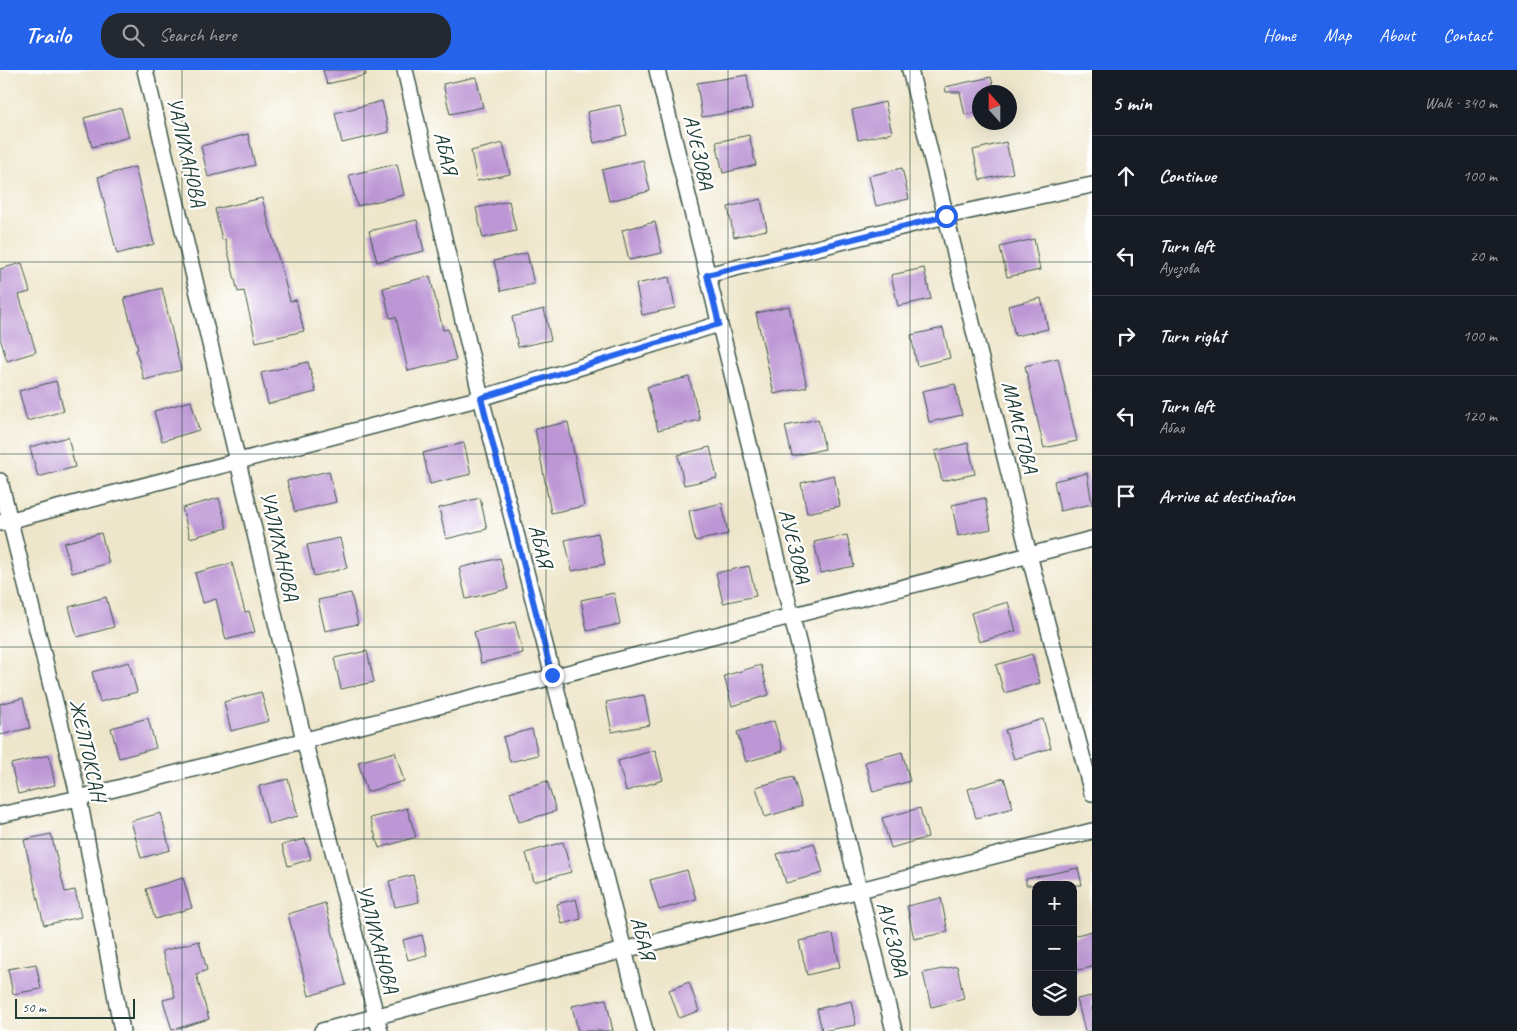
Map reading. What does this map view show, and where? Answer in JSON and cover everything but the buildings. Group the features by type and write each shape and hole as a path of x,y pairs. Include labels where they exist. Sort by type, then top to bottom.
{"street":[{"name":"УАЛИХАНОВА","path":"145,70 304,740 378,1024"},
{"name":"АБАЯ","path":"405,70 481,398 645,1031"},
{"name":"АУЕЗОВА","path":"658,70 790,615 894,1031"},
{"name":"МАМЕТОВА","path":"910,70 1029,555 1092,793"},
{"path":"707,275 946,216 1092,185"},
{"path":"5,522 481,398 719,324"},
{"name":"ЖЕЛТОКСАН","path":"0,481 5,522 78,798 122,1031"},
{"path":"0,815 78,798 552,675 1092,539"},
{"path":"322,1031 378,1024 624,950 1092,831"}],"route":[{"path":"552,675 481,398 719,324 707,275 946,216"}]}
